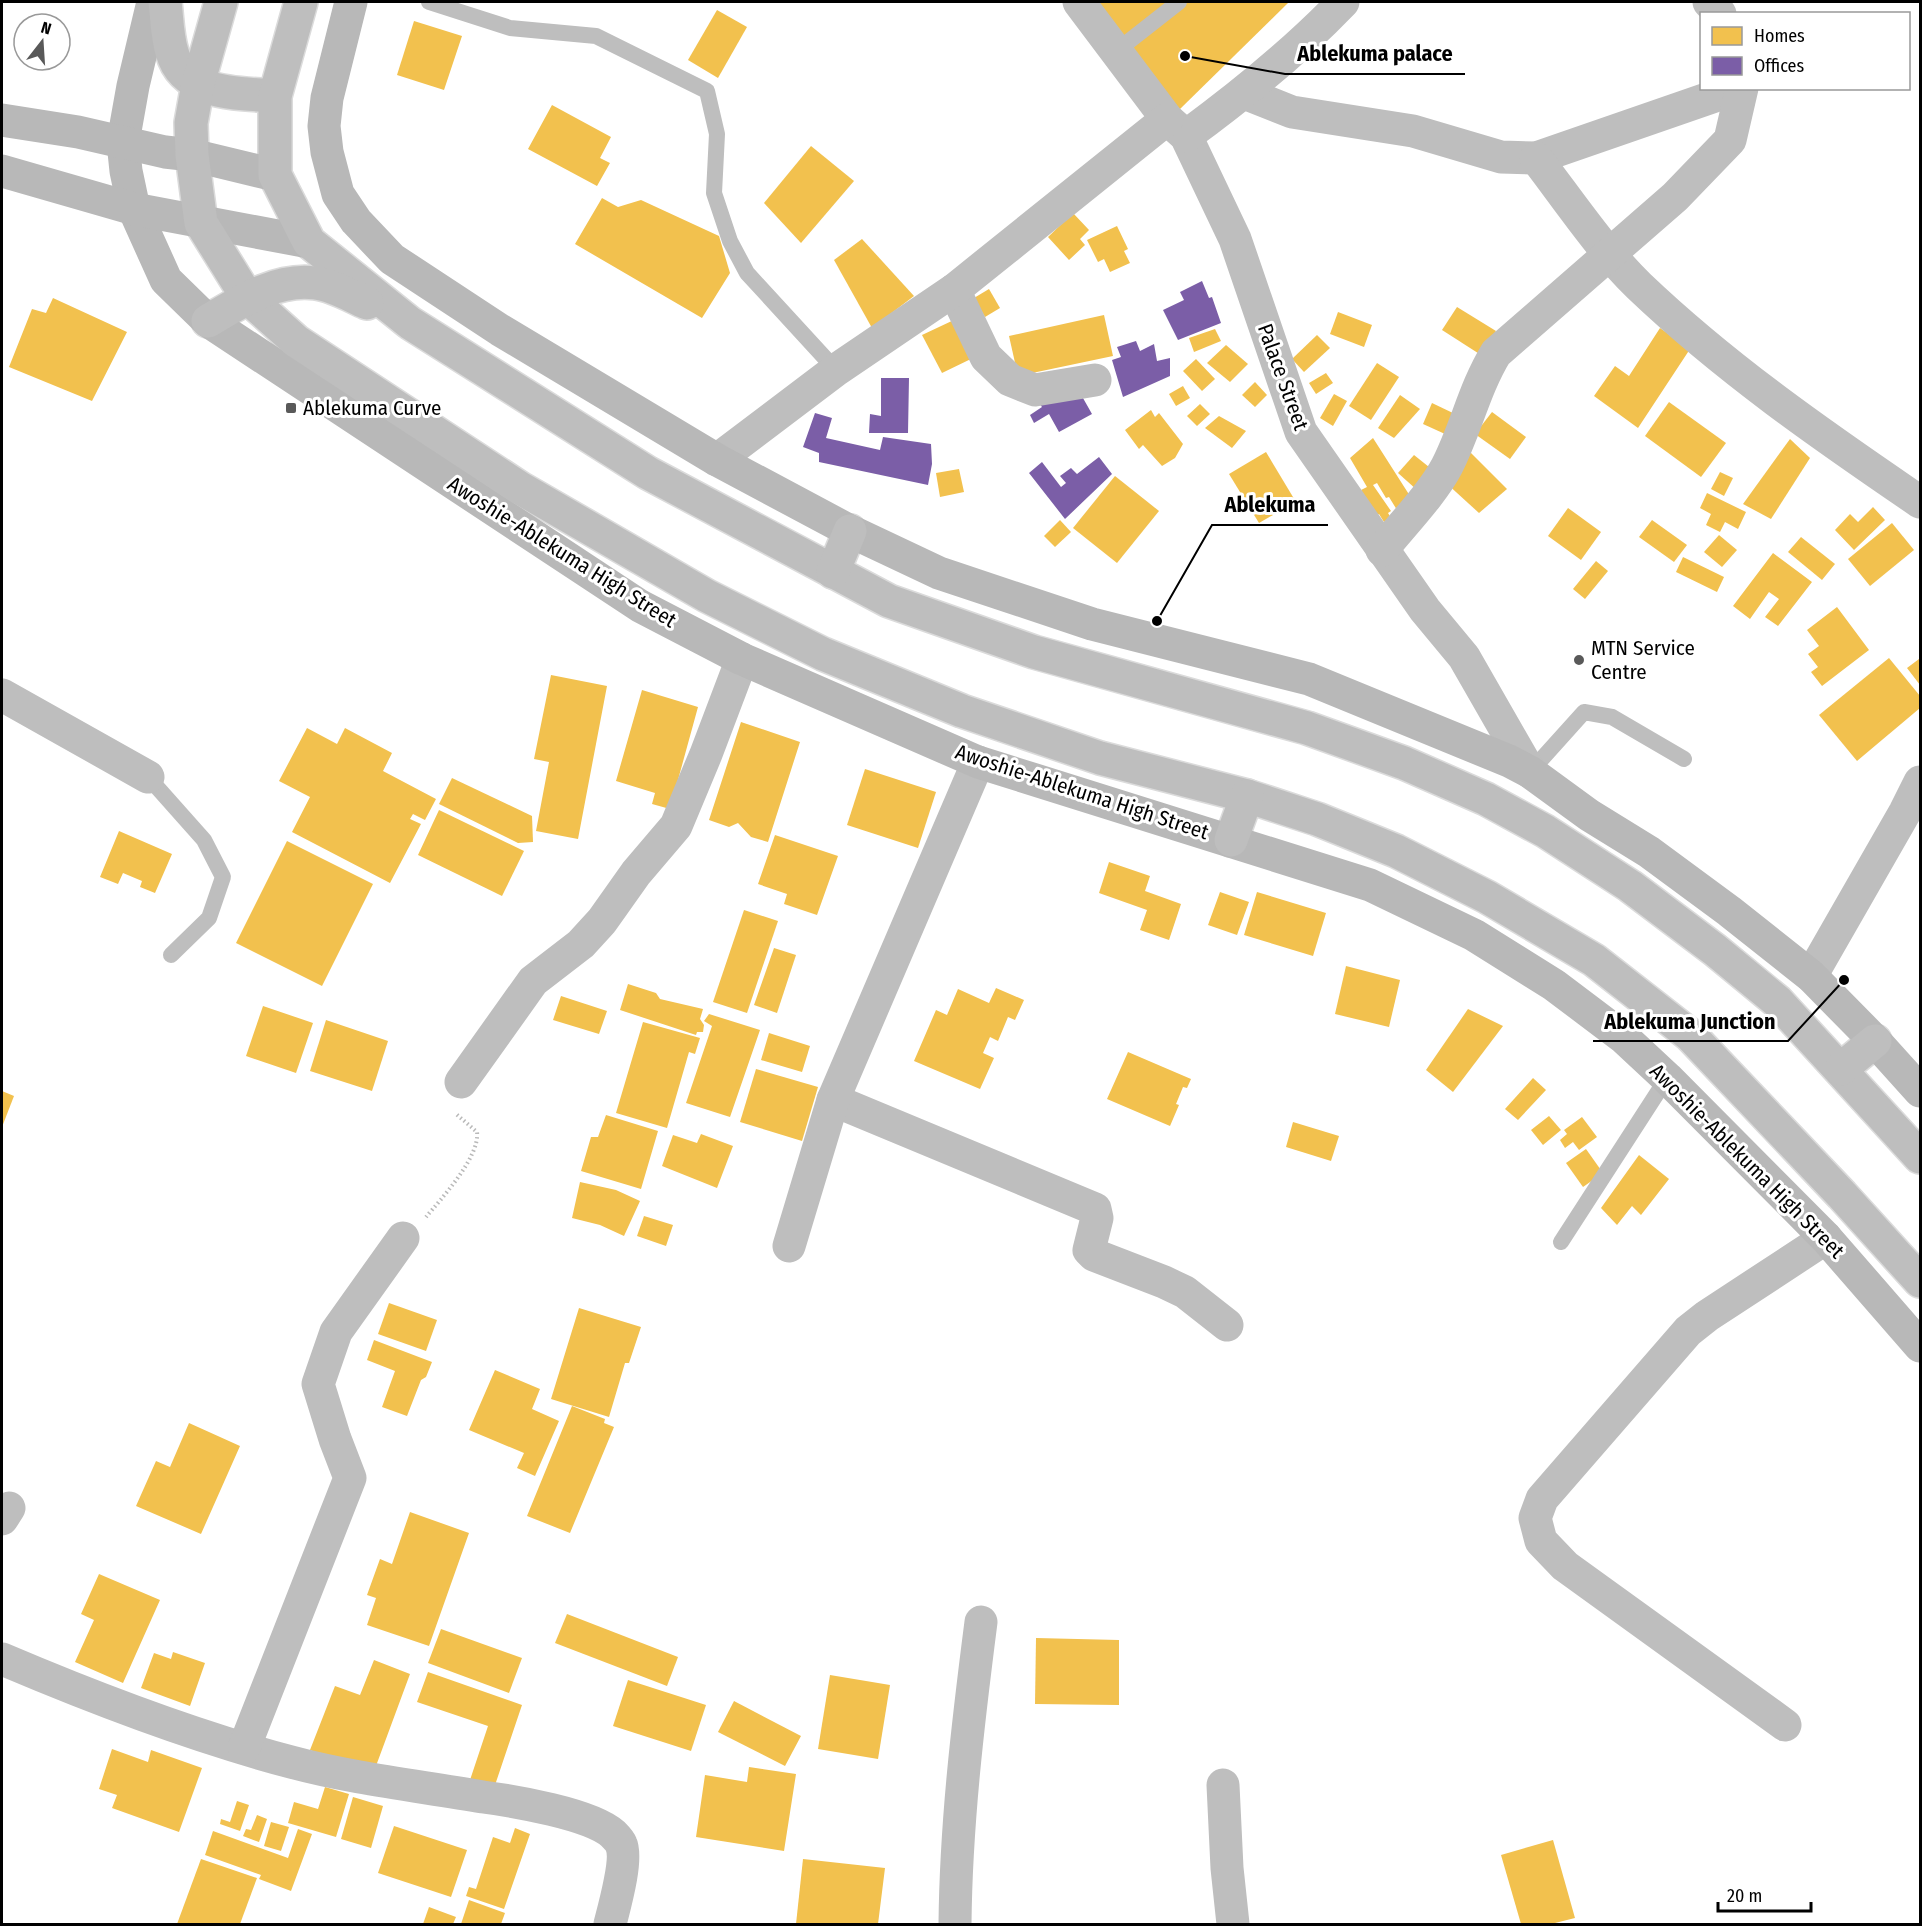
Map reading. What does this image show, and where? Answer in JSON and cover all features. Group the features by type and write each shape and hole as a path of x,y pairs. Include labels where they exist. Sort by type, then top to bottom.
{"street":[{"name":"Awoshie-Ablekuma High Street","path":"153,2 133,86 123,142 126,171 134,209 166,280 208,321 640,606 742,660 978,762 1370,885 1474,935 1554,985 1623,1037 1667,1078 1826,1238 1920,1346"},
{"path":"165,2 172,54 182,70 198,84 215,91 275,96"},
{"path":"201,223 192,155 191,123 198,84 221,2"},
{"path":"302,2 275,96 275,175 309,242 410,323 648,472 889,601 1034,652 1307,728 1404,763 1486,799 1545,831 1630,886 1715,950 1777,1001 1920,1157"},
{"path":"351,2 327,98 324,126 327,152 338,194 356,221 392,259 500,330 717,460 850,531 939,573 1092,624 1309,679 1509,761 1530,772 1729,910 1811,976 1920,1090"},
{"name":"Palace Street","path":"1079,2 1177,128 1235,239 1301,432 1425,610 1464,657 1530,772"},
{"path":"717,460 836,370 954,291 1177,128 1244,93 1343,2"},
{"path":"1244,93 1292,112 1413,131 1501,157 1536,158 1718,95 1726,90"},
{"path":"1382,550 1445,468 1458,442 1483,375 1496,353 1675,197 1730,140 1742,90"},
{"path":"2,120 78,132 165,152 192,155 275,175"},
{"path":"1536,158 1609,253 1638,285 1755,385 1920,502"},
{"path":"2,171 134,209 309,242"},
{"name":"Awoshie-Ablekuma High Street","path":"201,223 247,297 296,341 520,488 707,596 823,654 962,711 1100,758 1247,796 1317,819 1396,852 1487,897 1594,960 1690,1035 1920,1281"},
{"path":"208,321 247,297 292,282 317,283 338,289 410,323"},
{"path":"954,291 986,357 1010,380 1035,390 1095,380"},
{"path":"833,572 850,531"},
{"path":"460,1082 533,981 581,944 602,921 636,873 676,826 742,660"},
{"path":"2,695 148,777"},
{"path":"789,1246 833,1100 978,762"},
{"path":"1811,976 1920,782"},
{"path":"1230,840 1247,796"},
{"path":"1841,1069 1875,1041"},
{"path":"833,1100 1095,1209 1097,1218 1089,1250 1094,1255 1164,1281 1185,1292 1227,1325"},
{"path":"244,1748 350,1478 318,1384 336,1332 415,1228"},
{"path":"1785,1725 1565,1566 1541,1541 1535,1518 1542,1499 1689,1330 1826,1238"},
{"path":"955,1924 955,1879 962,1772 981,1622"},
{"path":"2,1659 84,1694 197,1734 293,1763 385,1781 500,1799 557,1812 603,1826 622,1845 621,1871 610,1924"},
{"path":"1223,1785 1227,1868 1233,1924"}],"lane":[{"path":"429,2 510,28 596,36 707,91 717,134 714,193 730,241 747,273 836,370"},
{"path":"1114,49 1128,42 1179,2"},
{"path":"1530,772 1584,712 1612,717 1684,759"},
{"path":"148,777 204,840 223,877 209,918 171,955"},
{"path":"1561,1242 1667,1078"}],"path":[{"path":"415,1228 467,1166 478,1138 477,1132 454,1113 453,1100 460,1082"}],"building: Homes":[{"path":"1092,2 1289,2 1179,110"},
{"path":"717,10 747,27 718,78 688,60"},
{"path":"414,21 462,36 444,90 397,75"},
{"path":"552,105 611,137 600,158 610,163 597,186 528,149"},
{"path":"811,146 854,181 801,243 764,203"},
{"path":"602,198 618,207 641,200 719,236 730,273 702,318 575,244"},
{"path":"1073,213 1089,230 1080,239 1085,245 1069,260 1048,237"},
{"path":"1117,226 1128,249 1124,251 1130,263 1110,272 1104,259 1098,262 1087,240"},
{"path":"862,239 914,296 872,328 834,260"},
{"path":"989,289 1000,308 985,317 974,298"},
{"path":"53,298 127,332 92,401 9,367 32,309 46,313"},
{"path":"1457,307 1496,331 1481,355 1442,330"},
{"path":"1338,312 1372,325 1364,347 1330,334"},
{"path":"1104,315 1113,356 1018,376 1009,336"},
{"path":"956,319 975,357 942,373 922,335"},
{"path":"1660,328 1690,349 1638,428 1594,396 1615,366 1629,376"},
{"path":"1215,329 1221,341 1194,352 1189,338"},
{"path":"1317,335 1330,348 1304,372 1292,359"},
{"path":"1226,345 1248,364 1230,382 1207,363"},
{"path":"1196,359 1215,379 1202,391 1183,371"},
{"path":"1377,363 1399,377 1371,420 1349,406"},
{"path":"1326,373 1333,383 1316,394 1309,383"},
{"path":"1255,382 1267,395 1255,407 1242,395"},
{"path":"1183,386 1190,398 1176,406 1169,394"},
{"path":"1334,394 1347,401 1333,426 1320,418"},
{"path":"1400,395 1420,409 1394,438 1378,428"},
{"path":"1669,402 1726,443 1701,477 1645,436"},
{"path":"1432,403 1455,414 1445,434 1423,424"},
{"path":"1200,404 1210,414 1197,426 1187,416"},
{"path":"1151,410 1155,417 1159,413 1183,444 1175,458 1162,466 1143,445 1139,449 1125,430"},
{"path":"1492,412 1526,437 1510,459 1475,434"},
{"path":"1219,416 1246,431 1232,448 1205,428"},
{"path":"1373,438 1410,496 1397,510 1377,483 1373,485 1391,511 1388,513 1391,518 1384,522 1379,514 1376,516 1361,490 1367,487 1350,458"},
{"path":"1790,439 1810,458 1771,519 1743,504"},
{"path":"1468,450 1507,489 1479,513 1445,482"},
{"path":"1266,452 1296,502 1259,523 1229,474"},
{"path":"1414,455 1434,471 1417,490 1398,473"},
{"path":"959,469 964,492 940,497 936,473"},
{"path":"1720,472 1733,478 1724,496 1711,489"},
{"path":"1115,476 1159,511 1117,563 1073,528"},
{"path":"1707,493 1746,512 1738,529 1725,522 1720,532 1706,525 1711,514 1700,508"},
{"path":"1873,507 1885,520 1854,550 1835,530 1850,514 1858,522"},
{"path":"1568,508 1601,532 1581,560 1548,536"},
{"path":"1060,520 1071,532 1055,547 1044,536"},
{"path":"1652,520 1687,545 1674,562 1639,537"},
{"path":"1892,523 1914,550 1870,586 1848,559"},
{"path":"1719,535 1737,550 1722,567 1704,552"},
{"path":"1801,537 1835,564 1822,580 1788,552"},
{"path":"1773,553 1812,582 1778,626 1765,617 1779,599 1769,592 1750,619 1733,606"},
{"path":"1683,557 1724,577 1717,592 1676,572"},
{"path":"1596,561 1608,571 1585,599 1573,589"},
{"path":"1837,607 1869,650 1822,686 1811,672 1818,667 1808,654 1819,646 1807,630"},
{"path":"1889,658 1920,696 1920,708 1857,761 1819,715"},
{"path":"1919,659 1920,661 1920,685 1907,668"},
{"path":"551,675 607,686 578,839 536,831 549,762 534,759"},
{"path":"642,690 698,707 670,809 652,804 655,793 616,781"},
{"path":"741,722 800,742 768,842 751,837 738,823 729,827 709,820"},
{"path":"307,728 337,744 345,728 392,753 383,771 436,799 425,820 413,814 410,819 421,824 390,883 292,832 310,797 279,781"},
{"path":"865,769 936,792 918,848 847,825"},
{"path":"452,778 532,816 533,842 518,843 439,804"},
{"path":"439,810 524,851 502,896 418,855"},
{"path":"119,831 172,854 155,893 140,887 142,881 123,873 118,884 100,877"},
{"path":"775,835 838,856 817,915 784,904 787,894 758,884"},
{"path":"287,841 373,884 322,986 236,943"},
{"path":"1109,862 1150,876 1145,891 1181,904 1169,940 1140,930 1147,910 1099,893"},
{"path":"1220,892 1249,902 1237,935 1208,925"},
{"path":"1257,892 1326,913 1313,956 1244,935"},
{"path":"744,910 778,921 747,1013 713,1002"},
{"path":"774,948 796,955 777,1013 754,1005"},
{"path":"1346,966 1400,980 1389,1027 1335,1014"},
{"path":"628,984 656,993 660,999 703,1009 700,1019 704,1025 703,1032 697,1032 696,1035 620,1010"},
{"path":"996,988 1024,1000 1015,1020 1008,1017 998,1041 990,1037 983,1053 994,1058 980,1089 914,1061 936,1010 947,1015 958,989 989,1003"},
{"path":"561,996 607,1011 599,1034 553,1020"},
{"path":"263,1006 313,1023 296,1073 246,1056"},
{"path":"1468,1009 1503,1026 1453,1092 1426,1070"},
{"path":"709,1014 760,1030 730,1117 686,1103 712,1026 704,1021"},
{"path":"326,1020 388,1041 372,1091 310,1071"},
{"path":"643,1022 700,1038 695,1054 689,1052 667,1128 616,1113"},
{"path":"769,1033 810,1046 802,1072 761,1060"},
{"path":"1128,1052 1191,1079 1187,1088 1183,1087 1176,1104 1179,1105 1170,1126 1107,1099"},
{"path":"756,1069 818,1087 802,1141 740,1122"},
{"path":"1533,1078 1546,1090 1518,1120 1505,1109"},
{"path":"2,1091 14,1096 2,1127"},
{"path":"606,1115 658,1131 641,1189 581,1171 591,1137 598,1137"},
{"path":"1549,1116 1561,1130 1543,1145 1531,1130"},
{"path":"1582,1117 1597,1137 1579,1150 1573,1142 1565,1148 1560,1140 1567,1134 1564,1130"},
{"path":"1293,1122 1339,1136 1331,1161 1286,1147"},
{"path":"701,1134 733,1146 717,1188 662,1166 673,1135 697,1143"},
{"path":"1586,1149 1603,1173 1583,1187 1566,1163"},
{"path":"1639,1155 1669,1179 1641,1215 1632,1206 1617,1225 1601,1208"},
{"path":"580,1182 616,1190 640,1201 624,1236 600,1225 572,1218"},
{"path":"644,1216 673,1225 666,1246 637,1236"},
{"path":"389,1303 437,1320 426,1351 378,1334"},
{"path":"579,1308 641,1327 629,1363 625,1363 609,1417 551,1399"},
{"path":"374,1340 432,1362 426,1377 421,1380 407,1416 382,1407 395,1371 367,1360"},
{"path":"495,1370 540,1389 532,1409 559,1421 535,1476 517,1468 524,1453 469,1430"},
{"path":"572,1406 605,1419 604,1423 614,1427 570,1533 527,1516"},
{"path":"189,1423 240,1446 201,1534 136,1506 156,1461 170,1467"},
{"path":"410,1512 469,1533 429,1646 367,1625 376,1598 367,1595 380,1559 392,1564"},
{"path":"99,1574 160,1600 123,1683 75,1662 94,1620 81,1614"},
{"path":"567,1614 678,1657 667,1686 555,1643"},
{"path":"441,1629 522,1658 509,1693 428,1663"},
{"path":"1036,1638 1119,1640 1119,1705 1035,1704"},
{"path":"173,1652 205,1663 190,1706 141,1688 154,1653 171,1659"},
{"path":"374,1660 410,1674 373,1774 310,1750 335,1686 360,1695"},
{"path":"428,1672 522,1705 492,1794 468,1786 488,1726 417,1702"},
{"path":"830,1675 890,1685 878,1759 818,1749"},
{"path":"628,1680 706,1705 691,1751 613,1726"},
{"path":"734,1701 801,1736 785,1766 718,1732"},
{"path":"112,1749 148,1762 151,1750 202,1768 179,1832 112,1808 117,1795 99,1789"},
{"path":"749,1767 796,1774 784,1851 696,1837 705,1775 747,1782"},
{"path":"325,1787 349,1794 336,1837 288,1823 294,1802 318,1809"},
{"path":"353,1797 383,1806 371,1848 341,1839"},
{"path":"237,1801 249,1805 240,1831 220,1824 221,1819 230,1822"},
{"path":"257,1815 267,1819 259,1842 243,1836 246,1829 251,1830"},
{"path":"271,1822 289,1827 281,1851 264,1846"},
{"path":"394,1826 467,1850 451,1897 378,1873"},
{"path":"515,1828 530,1834 504,1909 466,1896 469,1887 476,1889 493,1837 510,1843"},
{"path":"298,1829 312,1834 291,1891 259,1879 261,1875 205,1855 213,1831 288,1858"},
{"path":"1553,1840 1575,1918 1551,1924 1521,1924 1501,1855"},
{"path":"201,1859 257,1878 240,1924 177,1924"},
{"path":"803,1859 885,1868 878,1924 796,1924"},
{"path":"469,1900 505,1913 501,1924 461,1924"},
{"path":"429,1907 456,1917 453,1924 423,1924"}],"building: Offices":[{"path":"1202,281 1209,298 1212,297 1221,323 1178,340 1163,310 1184,300 1180,292"},
{"path":"1136,341 1140,351 1154,344 1157,361 1170,358 1170,376 1123,397 1112,360 1121,357 1117,347"},
{"path":"881,378 909,378 908,433 869,433 870,414 881,416"},
{"path":"1079,391 1092,414 1059,432 1049,414 1034,423 1030,415 1042,407 1039,403"},
{"path":"815,413 832,418 826,438 880,450 883,437 931,444 932,464 928,485 819,462 819,453 803,447"},
{"path":"1099,457 1112,474 1065,519 1029,473 1042,462 1061,487 1066,483 1060,476 1071,468 1077,474"}],"place":[{"name":"Ablekuma palace","path":"1185,56"},
{"name":"Ablekuma Curve","path":"291,408"},
{"name":"Ablekuma","path":"1157,621"},
{"name":"MTN Service Centre","path":"1579,660"},
{"name":"Ablekuma Junction","path":"1844,980"}]}
